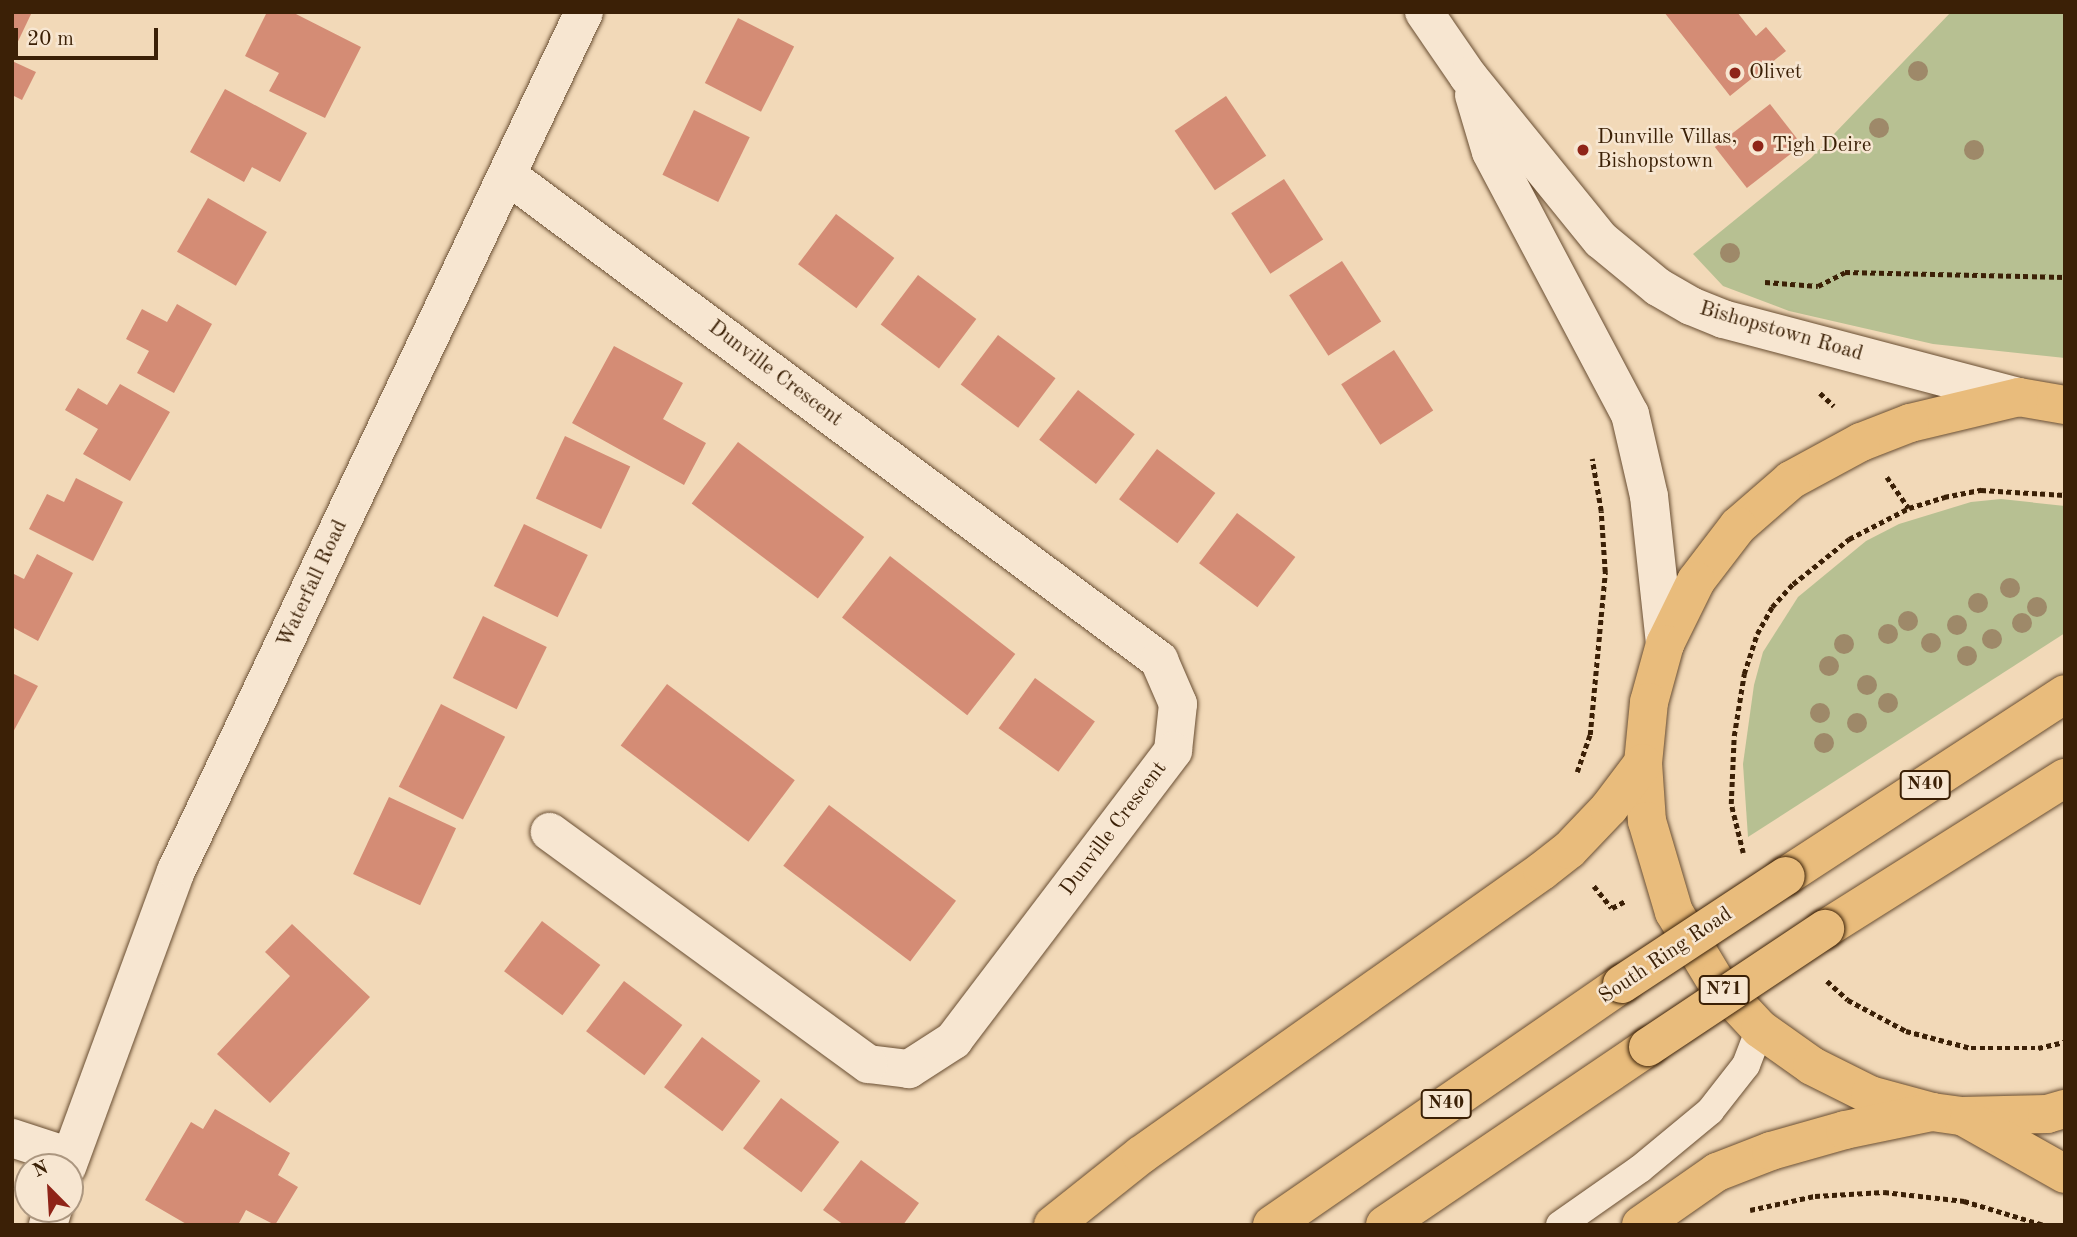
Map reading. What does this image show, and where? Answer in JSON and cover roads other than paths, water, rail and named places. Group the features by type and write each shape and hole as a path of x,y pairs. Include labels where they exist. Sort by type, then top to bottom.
{"main road":[{"name":"N71","path":"2065,405 2019,397 1885,431 1791,480 1738,526 1696,581 1665,644 1649,702 1643,763 1647,821 1674,912 1716,982 1760,1029 1812,1066 1870,1095 1947,1114 2065,1174"},
{"name":"South Ring Road","path":"1272,1225 1622,984 2065,694"},
{"path":"1053,1225 1141,1155 1569,850 1609,808 1643,763"},
{"path":"1385,1225 1825,929 2065,778"},
{"name":"N71","path":"1947,1114 2048,1114 2065,1109"},
{"path":"1641,1225 1717,1172 1760,1155 1845,1130 1947,1114"}],"street":[{"name":"Waterfall Road","path":"72,1153 176,870 584,12"},
{"name":"Bishopstown Road","path":"1424,12 1468,76 1601,240 1658,287 1691,306 1801,342 1906,366 2019,397"},
{"name":"Bishopstown Road","path":"1468,76 1491,152 1630,414 1649,496 1665,644"},
{"name":"Dunville Crescent","path":"508,175 1159,660 1178,704 1172,751 954,1040 909,1069 868,1064 550,832"},
{"path":"12,1138 48,1153"}],"lane":[{"path":"1560,1225 1640,1169 1710,1111 1746,1065 1760,1029"}],"place":[{"name":"Olivet","path":"1735,73"},
{"name":"Tigh Deire","path":"1758,146"},
{"name":"Dunville Villas, Bishopstown","path":"1583,150"}]}
